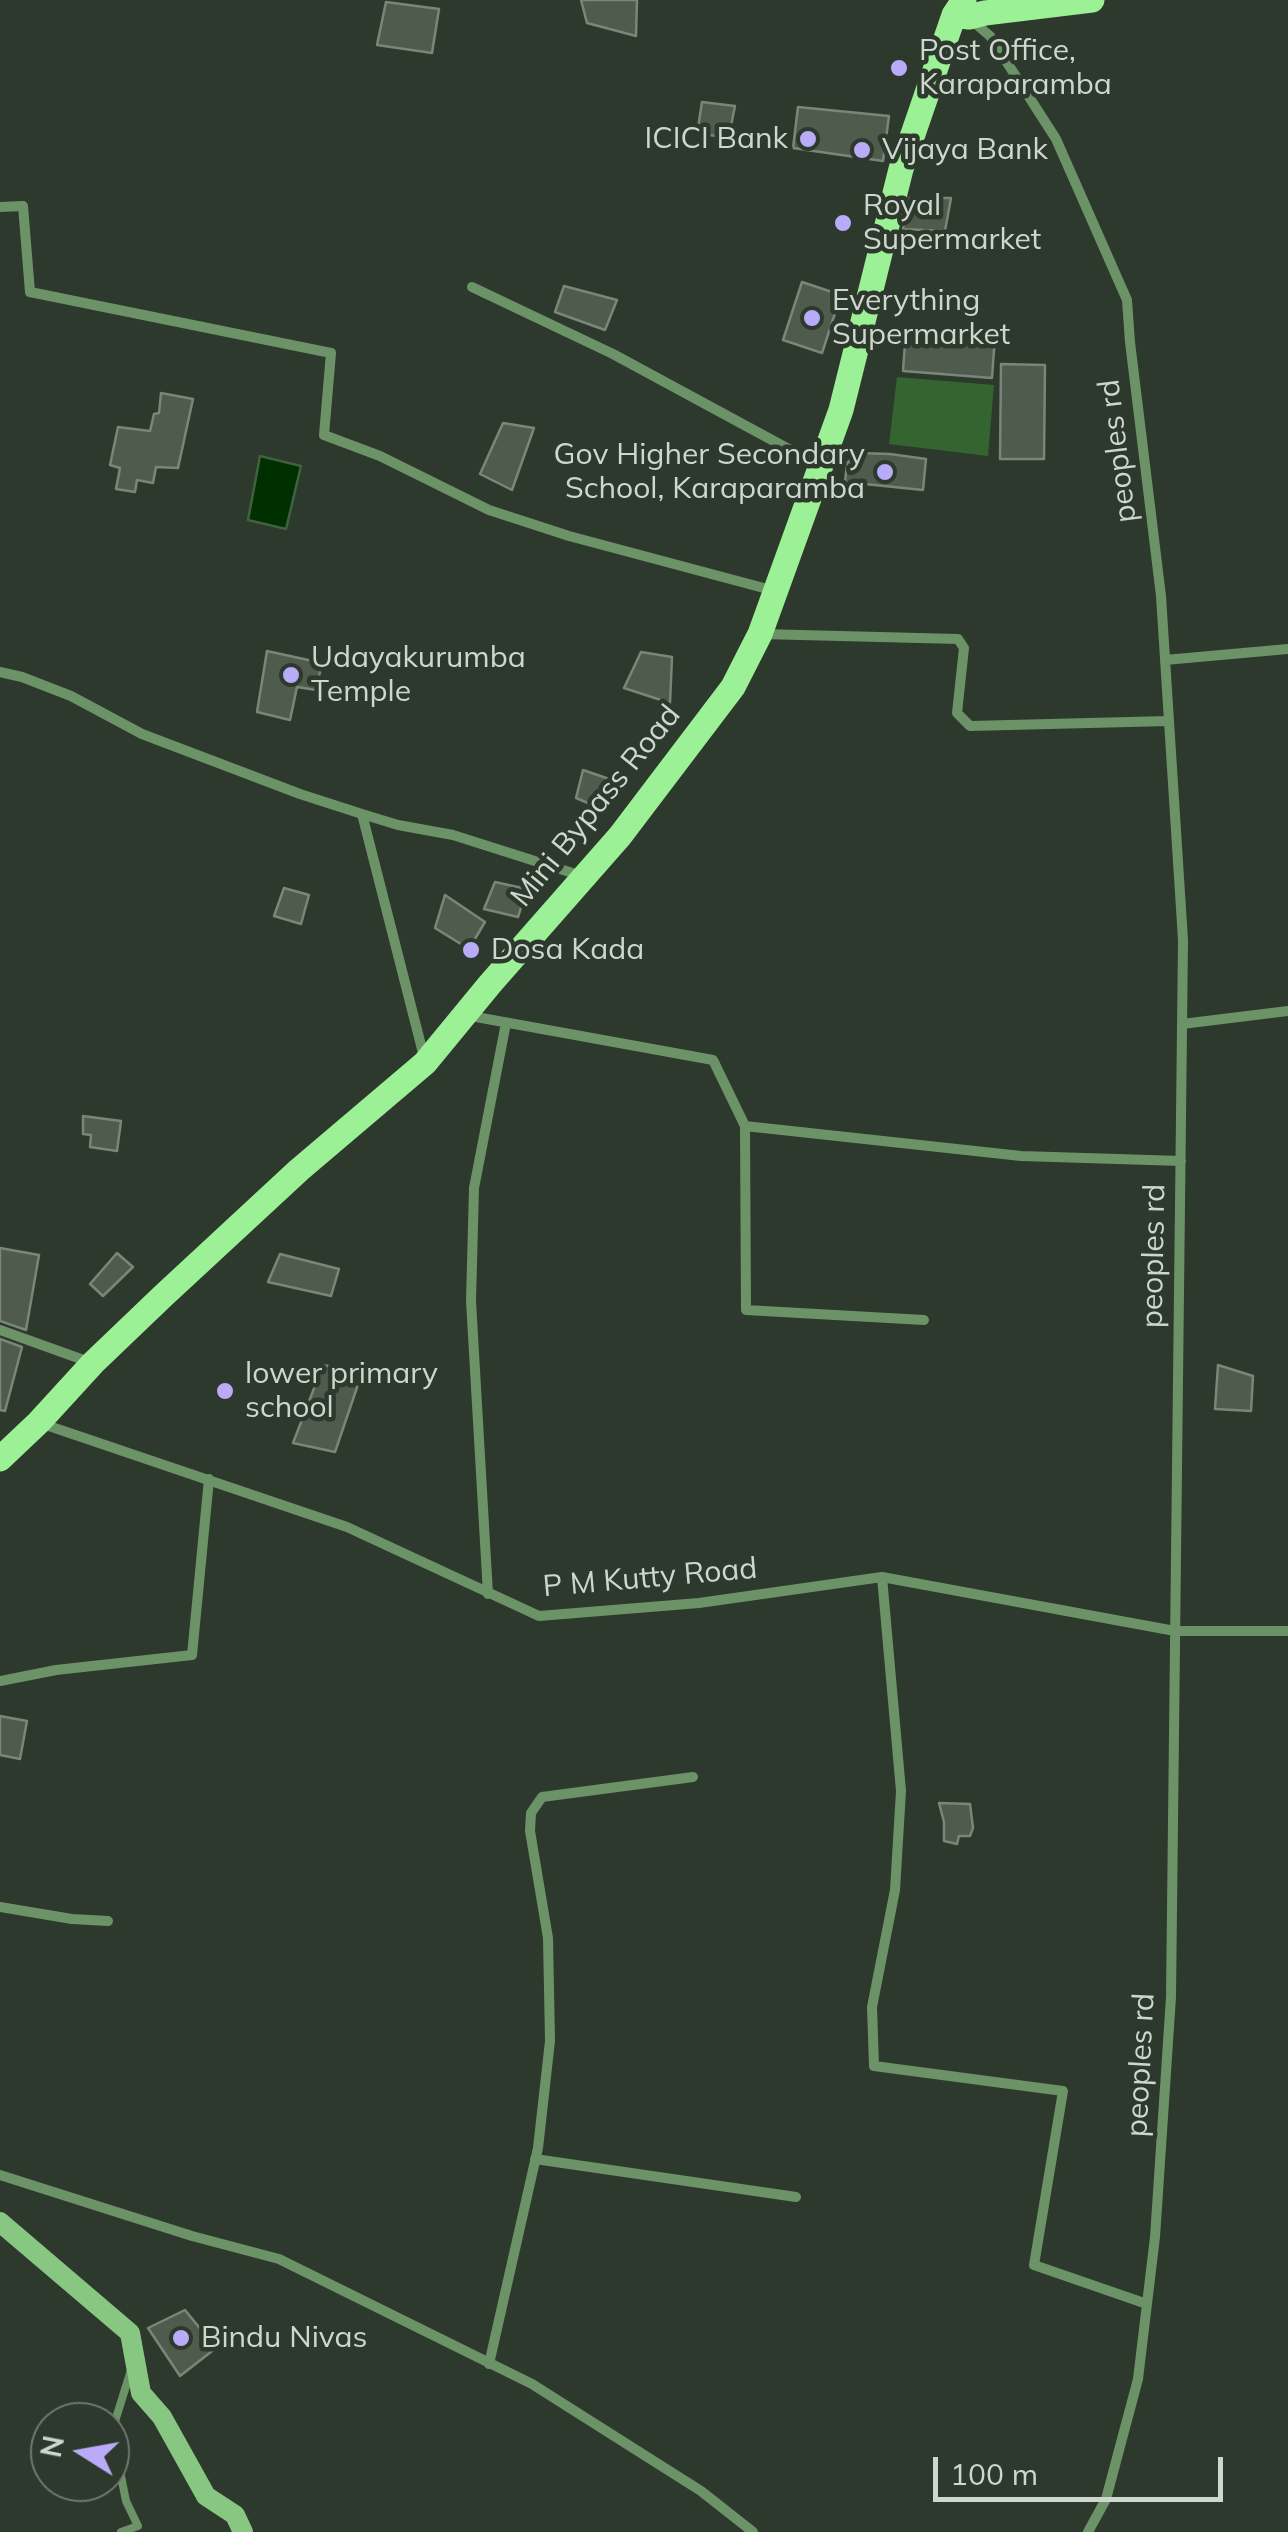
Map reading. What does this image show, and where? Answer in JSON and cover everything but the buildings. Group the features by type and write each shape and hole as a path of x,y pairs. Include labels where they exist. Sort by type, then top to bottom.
{"main road":[{"path":"968,7 1092,0"},
{"name":"Mini Bypass Road","path":"0,1459 93,1363 299,1170 425,1063 620,836 733,687 760,634 841,410 901,169 968,7"}],"street":[{"name":"peoples rd","path":"968,7 1056,140 1127,300 1161,596 1183,940 1171,1997 1155,2238 1138,2379 1106,2499 1088,2532"},
{"path":"0,206 23,206 30,292 330,352 324,434 380,456 489,510 569,536 776,592"},
{"path":"472,286 613,354 821,466"},
{"path":"760,634 958,639 964,648 957,713 970,726 1169,721"},
{"path":"1165,660 1288,650"},
{"path":"0,672 71,696 142,734 300,794 398,825 454,834 584,877"},
{"path":"362,814 425,1063"},
{"path":"1182,1024 1288,1011"},
{"path":"464,1015 713,1060 745,1126 746,1310 924,1320"},
{"path":"488,1594 472,1302 474,1188 506,1023"},
{"path":"745,1126 1021,1156 1180,1161"},
{"path":"0,1330 93,1363"},
{"name":"P M Kutty Road","path":"39,1422 347,1527 539,1616 698,1604 882,1577 1175,1630 1288,1631"},
{"path":"0,1682 56,1670 192,1655 208,1479"},
{"path":"882,1577 901,1790 895,1890 872,2007 874,2066 1064,2091 1034,2266 1147,2304"},
{"path":"489,2364 536,2158 550,2041 548,1938 530,1831 531,1814 542,1798 692,1777"},
{"path":"0,1907 108,1921"},
{"path":"536,2158 796,2197"},
{"path":"0,2175 192,2236 279,2259 532,2384 700,2491 753,2532"},
{"path":"0,2222 130,2333 141,2393 162,2417 206,2496 235,2515 243,2532"}],"lane":[{"path":"121,2532 138,2526 126,2501 112,2431 134,2361"}],"shaded area":[{"path":"897,377 994,385 988,456 889,444"},
{"path":"260,456 301,466 286,529 248,520"}],"place":[{"name":"Post Office, Karaparamba","path":"899,68"},
{"name":"ICICI Bank","path":"808,139"},
{"name":"Vijaya Bank","path":"862,150"},
{"name":"Royal Supermarket","path":"843,223"},
{"name":"Everything Supermarket","path":"812,318"},
{"name":"Gov Higher Secondary School, Karaparamba","path":"885,472"},
{"name":"Udayakurumba Temple","path":"291,675"},
{"name":"Dosa Kada","path":"471,950"},
{"name":"lower primary school","path":"225,1391"},
{"name":"Bindu Nivas","path":"181,2338"}]}
